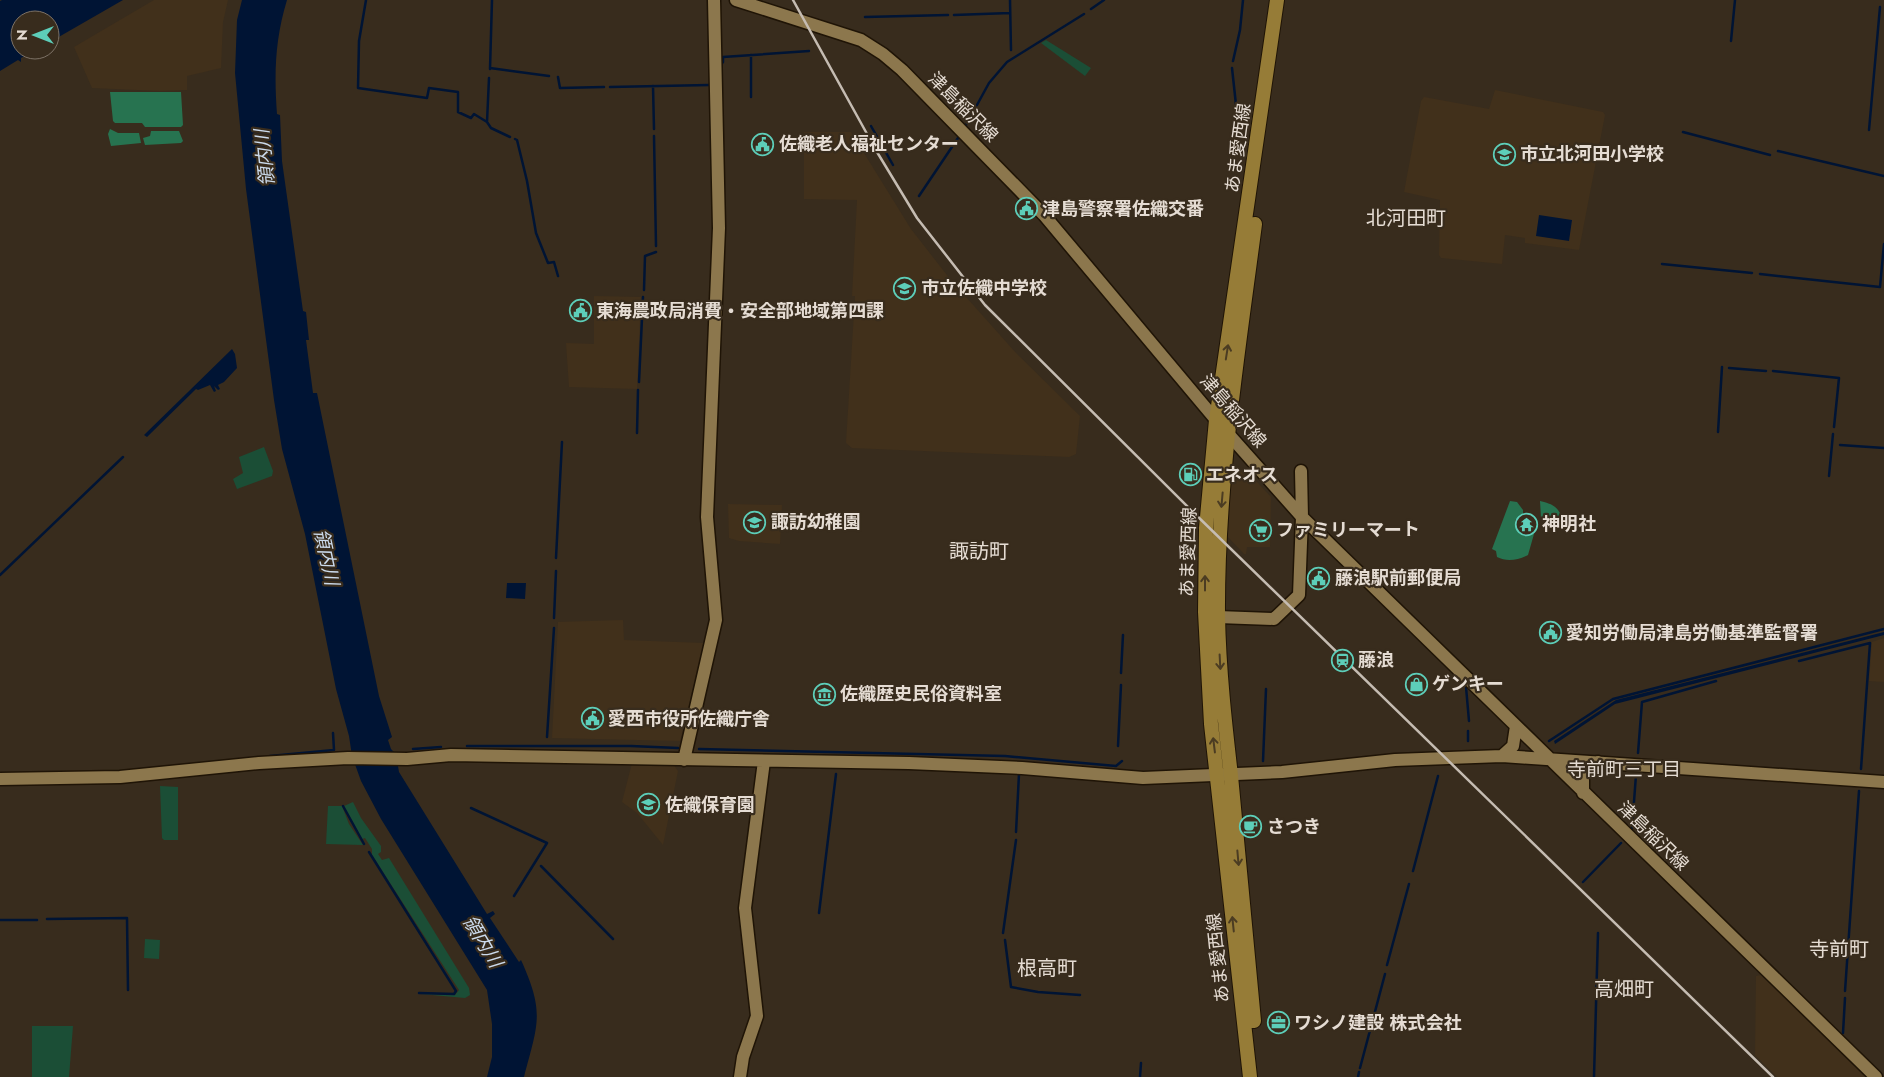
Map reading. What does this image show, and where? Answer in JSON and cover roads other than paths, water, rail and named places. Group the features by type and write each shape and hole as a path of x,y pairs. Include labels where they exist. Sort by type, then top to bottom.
{"main road":[{"name":"あま愛西線","path":"1260,1077 1224,775 1210,707 1205,612 1206,528 1216,420 1277,0"},
{"name":"あま愛西線","path":"1250,1077 1224,775 1224,723 1218,617 1220,531 1228,434 1287,0"}],"street":[{"path":"684,760 716,620 707,517 719,228 714,0"},
{"name":"津島稲沢線","path":"736,0 861,40 884,54 959,127 1044,215 1216,420 1302,517 1876,1077"},
{"path":"1218,617 1274,620 1299,595 1302,517 1301,471"},
{"path":"1502,756 1513,746 1516,726"},
{"path":"0,779 120,777 259,763 348,758 404,759 451,755 986,766 1143,778 1282,772 1419,759 1502,756 1884,782"},
{"path":"740,1077 743,1058 757,1016 745,908 764,761"},
{"path":"1583,793 1583,772 1598,762"}],"water":[{"path":"123,0 60,36 60,10 10,10 10,60 18,60 0,71 0,1"},
{"name":"領内川","path":"242,0 287,0 276,57 277,114 280,115 282,161 303,311 306,312 309,340 306,340 313,393 317,393 379,696 392,737 388,740 391,749 396,754 399,772 487,914 493,911 495,914 490,918 519,962 521,960 529,978 534,993 537,1018 536,1030 524,1077 487,1077 492,1057 492,1024 487,990 381,819 361,781 352,756 349,736 336,689 305,534 282,449 274,400 246,189 235,73 237,20"},
{"path":"1539,215 1572,220 1569,241 1536,236"},
{"path":"232,349 235,354 237,368 224,382 218,385 220,389 218,390 214,386 216,391 214,392 210,385 198,390 196,389 147,437 144,435"},
{"path":"507,583 526,583 525,599 506,598"},
{"path":"1884,632 1884,635 1615,704 1555,744 1554,741 1616,700"}],"waterway":[{"path":"366,0 359,41 358,88 427,98 429,88 458,92 458,112 471,118 474,114 487,122"},
{"path":"490,69 492,0"},
{"path":"1010,0 1011,50"},
{"path":"1091,9 1104,0"},
{"path":"1233,61 1240,30 1243,0"},
{"path":"1731,41 1735,0"},
{"path":"1869,130 1880,7"},
{"path":"954,15 1010,13"},
{"path":"966,125 989,83 1007,62 1084,14"},
{"path":"865,17 948,15"},
{"path":"721,64 723,57 809,51"},
{"path":"751,55 751,97"},
{"path":"490,68 549,76"},
{"path":"1232,68 1237,114"},
{"path":"558,77 560,88 604,87"},
{"path":"489,78 487,122 491,128 510,137"},
{"path":"610,87 709,85"},
{"path":"653,86 654,129"},
{"path":"1239,120 1240,139"},
{"path":"871,126 893,165"},
{"path":"1683,132 1770,155"},
{"path":"654,136 656,246"},
{"path":"919,196 958,138"},
{"path":"515,139 517,140 527,181 536,233 548,263 554,262 558,276"},
{"path":"1778,151 1884,176"},
{"path":"1760,274 1880,287 1884,244"},
{"path":"644,290 645,256 656,252"},
{"path":"1662,264 1752,273"},
{"path":"639,382 643,297"},
{"path":"1718,432 1722,367"},
{"path":"1729,368 1766,371"},
{"path":"1773,371 1839,378 1834,427"},
{"path":"637,433 638,390"},
{"path":"1829,476 1833,434"},
{"path":"556,558 562,442"},
{"path":"1840,445 1884,448"},
{"path":"0,575 123,457"},
{"path":"554,618 556,571"},
{"path":"547,737 554,628"},
{"path":"1549,741 1613,699 1884,629"},
{"path":"1121,673 1123,635"},
{"path":"1799,661 1870,643 1861,769"},
{"path":"1638,753 1642,702 1716,681"},
{"path":"1118,746 1121,685"},
{"path":"1466,687 1469,721"},
{"path":"1263,761 1266,689"},
{"path":"1468,731 1468,741"},
{"path":"270,756 334,750 333,733"},
{"path":"467,746 631,746 678,748"},
{"path":"413,749 441,747"},
{"path":"699,749 1005,756 1116,766 1122,761"},
{"path":"819,913 836,774"},
{"path":"1016,832 1019,774"},
{"path":"1632,828 1636,775"},
{"path":"1413,871 1438,776"},
{"path":"1845,991 1859,791"},
{"path":"343,806 364,844"},
{"path":"471,808 547,843 514,896"},
{"path":"1003,933 1016,840"},
{"path":"1583,882 1621,843"},
{"path":"369,852 456,991 454,994 419,993"},
{"path":"541,866 613,939"},
{"path":"1387,965 1409,884"},
{"path":"47,919 127,918 128,990"},
{"path":"0,920 37,920"},
{"path":"1594,1077 1598,933"},
{"path":"1005,940 1011,987 1038,992 1080,995"},
{"path":"1360,1068 1385,974"},
{"path":"1843,1033 1845,998"},
{"path":"1140,1077 1141,1063"},
{"path":"1358,1077 1359,1072"}],"railway":[{"path":"793,0 877,152 917,218 985,305 1192,511 1773,1077"}],"place":[{"name":"佐織老人福祉センター","path":"763,144"},
{"name":"市立北河田小学校","path":"1504,154"},
{"name":"津島警察署佐織交番","path":"1026,209"},
{"name":"市立佐織中学校","path":"905,288"},
{"name":"東海農政局消費・安全部地域第四課","path":"580,311"},
{"name":"エネオス","path":"1190,475"},
{"name":"諏訪幼稚園","path":"755,522"},
{"name":"神明社","path":"1526,524"},
{"name":"ファミリーマート","path":"1260,530"},
{"name":"藤浪駅前郵便局","path":"1319,578"},
{"name":"愛知労働局津島労働基準監督署","path":"1550,633"},
{"name":"藤浪","path":"1342,660"},
{"name":"ゲンキー","path":"1416,684"},
{"name":"佐織歴史民俗資料室","path":"824,694"},
{"name":"愛西市役所佐織庁舎","path":"592,719"},
{"name":"佐織保育園","path":"649,805"},
{"name":"さつき","path":"1251,827"},
{"name":"ワシノ建設 株式会社","path":"1278,1023"}],"district":[{"name":"北河田町","path":"1406,218"},
{"name":"諏訪町","path":"979,551"},
{"name":"寺前町三丁目","path":"1624,769"},
{"name":"寺前町","path":"1839,949"},
{"name":"根高町","path":"1047,968"},
{"name":"高畑町","path":"1624,989"}]}
